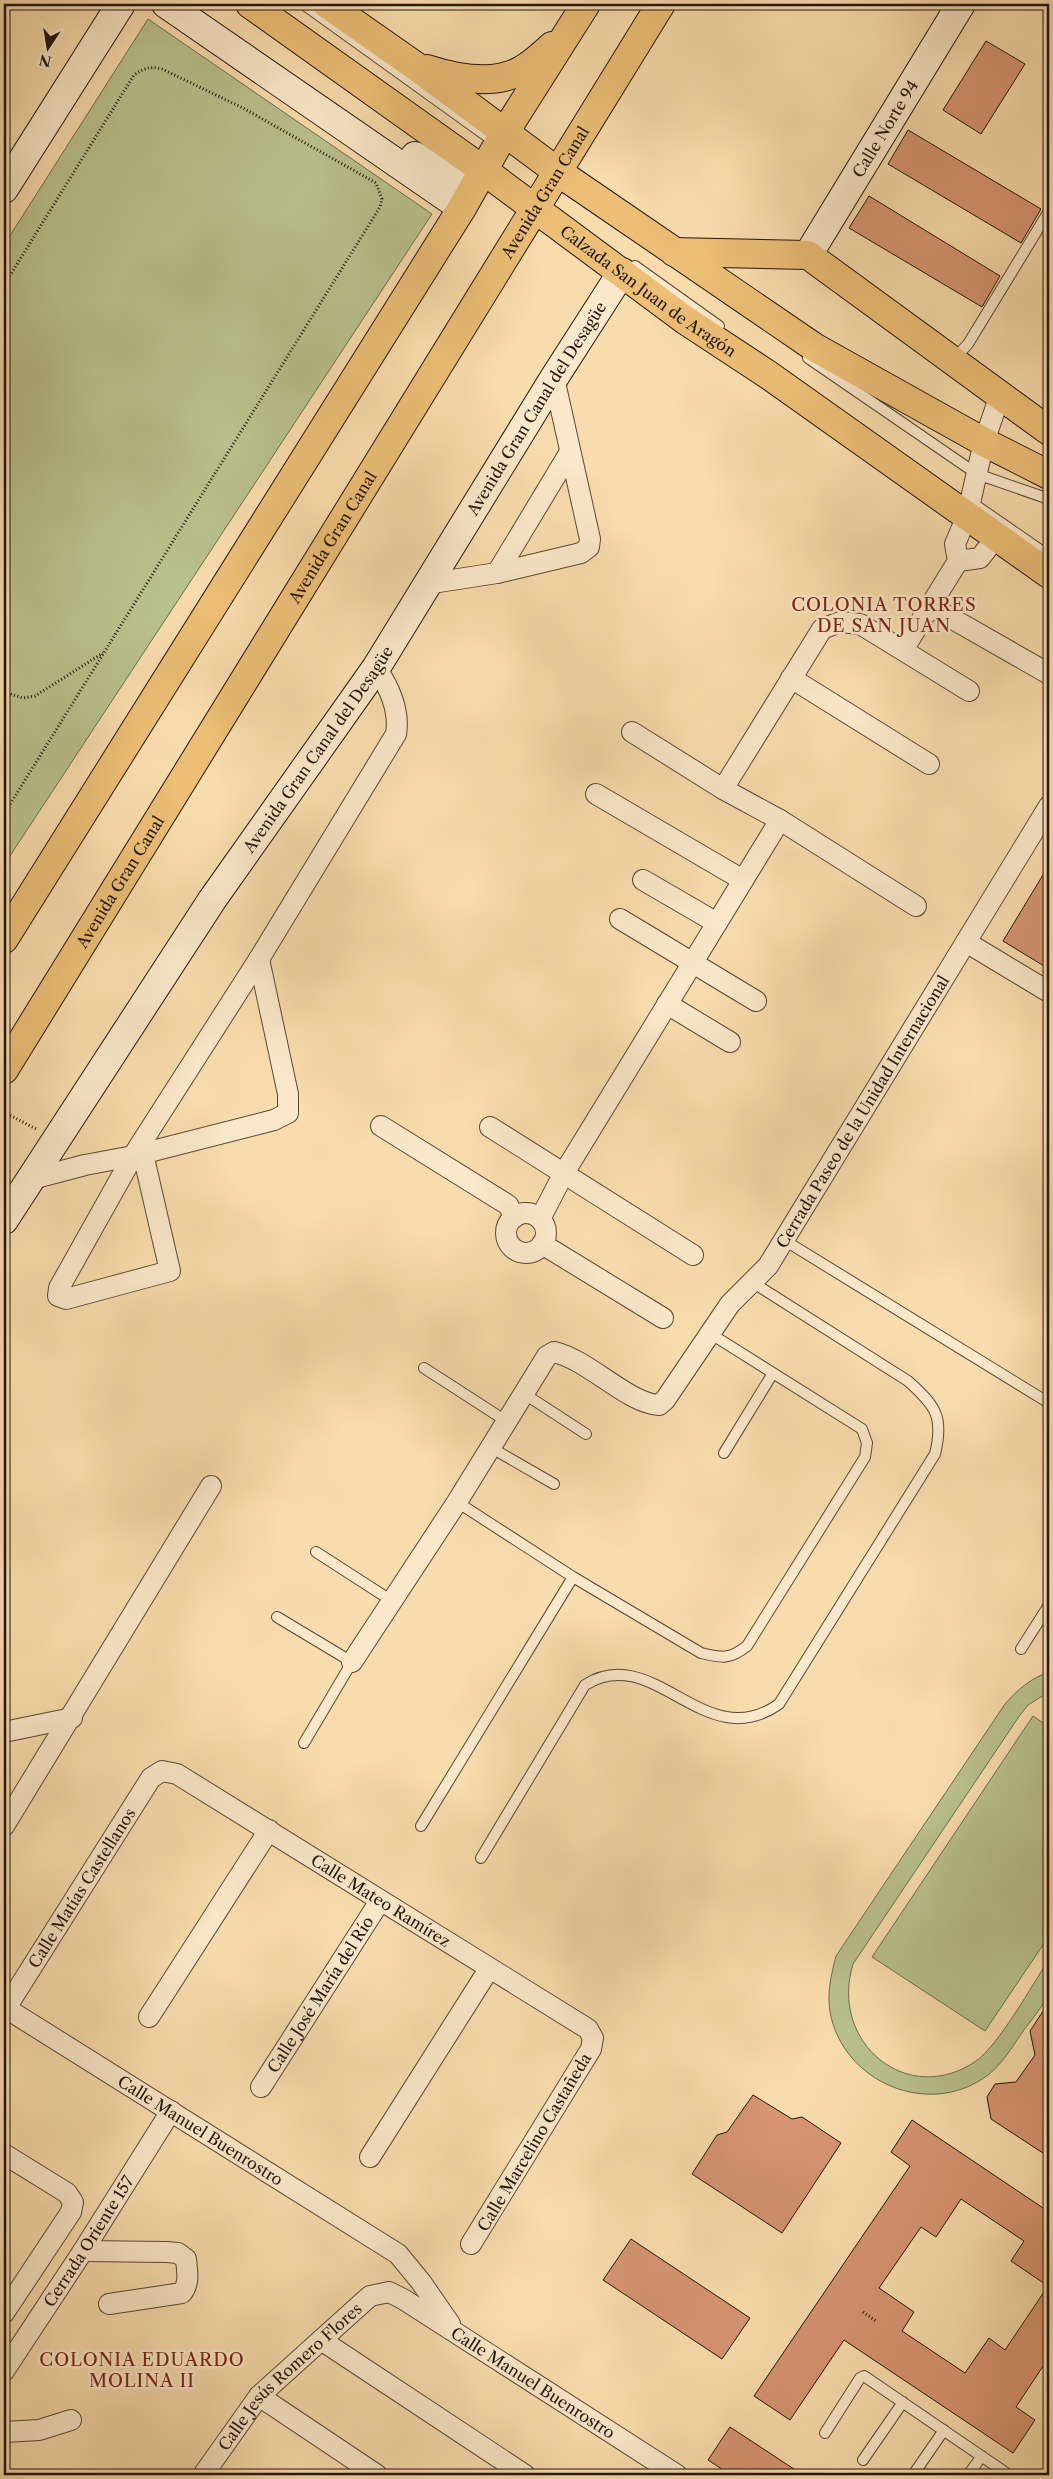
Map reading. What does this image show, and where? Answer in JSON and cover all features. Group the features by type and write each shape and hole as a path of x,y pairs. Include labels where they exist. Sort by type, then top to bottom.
{"main road":[{"name":"Calzada San Juan de Aragón","path":"250,4 494,153 547,190 674,252 814,347 984,442 1049,475"},
{"name":"Calzada San Juan de Aragón","path":"327,4 417,66 494,153 547,190 625,267 685,320 967,504 997,536 1049,574"},
{"path":"4,939 462,208 586,4"},
{"name":"Avenida Gran Canal","path":"4,1070 661,4"},
{"path":"417,66 450,76 498,80 527,68 569,32"},
{"path":"674,252 808,255 1049,431"}],"street":[{"path":"4,190 121,4"},
{"path":"166,4 462,208"},
{"path":"200,4 440,173 470,175 494,153"},
{"name":"Calle Norte 94","path":"808,255 961,4"},
{"name":"Avenida Gran Canal del Desagüe","path":"4,1220 28,1180 212,900 376,668 426,584 625,267"},
{"path":"426,584 498,573 581,553 589,547 590,539 554,378"},
{"path":"903,650 954,567 955,544 984,442 1000,395"},
{"path":"498,573 570,452"},
{"path":"954,567 980,558 997,536"},
{"path":"930,606 1049,674"},
{"path":"722,790 822,629 831,624 850,622 860,624 969,691"},
{"path":"138,1155 170,1271 62,1299 58,1296 59,1288 138,1155 396,734 397,725 389,685 376,668"},
{"path":"792,678 929,764"},
{"path":"632,732 722,790 780,820 916,906"},
{"path":"596,794 743,880"},
{"name":"Cerrada Paseo de la Unidad Internacional","path":"523,1393 542,1363 554,1352 572,1358 645,1402 659,1405 670,1394 730,1304 768,1266 1049,806"},
{"path":"540,1219 564,1173 780,820"},
{"path":"643,880 717,923"},
{"path":"620,919 756,1002"},
{"path":"966,942 1049,992"},
{"path":"28,1180 85,1165 138,1155 281,1118 288,1113 288,1094 259,959"},
{"path":"667,1004 730,1042"},
{"path":"380,1126 508,1205 515,1217"},
{"path":"490,1127 693,1254"},
{"path":"528,1214 540,1219 546,1232 542,1244 532,1252 525,1253 512,1248 507,1235 507,1228 515,1217 528,1214"},
{"path":"542,1244 663,1318"},
{"path":"352,1662 457,1502 523,1393"},
{"path":"4,1826 72,1718 211,1486"},
{"path":"4,1732 72,1718"},
{"name":"Calle Mateo Ramírez","path":"162,1771 177,1774 269,1830 588,2029 593,2038"},
{"name":"Calle Matías Castellanos","path":"5,2008 151,1778 162,1771"},
{"path":"149,2017 269,1830"},
{"name":"Calle José María del Río","path":"261,2087 380,1901"},
{"path":"370,2157 489,1969"},
{"name":"Calle Manuel Buenrostro","path":"5,2008 398,2254 421,2282 456,2333"},
{"name":"Calle Marcelino Castañeda","path":"471,2244 591,2048 593,2038"},
{"name":"Cerrada Oriente 157","path":"4,2371 83,2251 171,2111"},
{"path":"4,2154 67,2193 73,2202 70,2212 4,2313"},
{"path":"83,2251 167,2252 178,2253 186,2259 188,2278 186,2288 182,2293 109,2304"},
{"name":"Calle Manuel Buenrostro","path":"389,2292 677,2475"},
{"name":"Calle Jesús Romero Flores","path":"211,2472 259,2396 370,2296 389,2292"},
{"path":"322,2340 525,2475"},
{"path":"259,2396 376,2475"},
{"path":"4,2432 39,2430 71,2420"}],"lane":[{"path":"268,4 312,35"},
{"path":"303,4 494,153"},
{"path":"953,360 968,344 1049,211"},
{"path":"625,267 724,330"},
{"path":"801,353 976,474 1049,499"},
{"path":"772,364 860,427"},
{"path":"967,504 1049,556"},
{"path":"784,1240 1049,1403"},
{"path":"480,1858 585,1685 597,1678 610,1674 642,1679 711,1714 751,1718 767,1712 779,1704 935,1454 940,1433 938,1412 924,1395 908,1381 752,1282"},
{"path":"457,1502 573,1577 701,1653 719,1658 734,1656 747,1646 865,1456 867,1443 862,1429 710,1334"},
{"path":"424,1368 506,1421"},
{"path":"724,1453 773,1373"},
{"path":"523,1393 586,1434"},
{"path":"490,1447 554,1484"},
{"path":"316,1552 392,1601"},
{"path":"421,1826 573,1577"},
{"path":"1021,1650 1049,1605"},
{"path":"277,1617 352,1662 304,1743"},
{"path":"825,2433 862,2376 1009,2475"},
{"path":"863,2460 903,2402"},
{"path":"912,2475 944,2430"},
{"path":"968,2475 982,2456"}],"path":[{"path":"4,285 134,76 143,68 153,67 162,69 243,108 376,184 382,199 380,207 4,814"},
{"path":"4,692 23,698 35,696 104,653"},
{"path":"5,1113 55,1139"},
{"path":"863,2312 876,2321"}],"green space":[{"path":"148,19 432,214 4,865 4,245"},
{"path":"1049,1672 1049,1692 1028,1705 1020,1715 853,1964 849,1993 853,2019 863,2042 880,2060 901,2072 925,2077 950,2074 976,2061 985,2053 1005,2029 1049,1959 1049,1993 1040,2009 1006,2056 988,2075 965,2088 941,2094 916,2093 892,2087 870,2075 852,2058 838,2037 830,2012 829,1998 836,1956 1005,1704 1025,1685"},
{"path":"1033,1716 1049,1727 1049,1936 985,2031 872,1957"}],"building":[{"path":"986,41 1025,64 981,134 943,110"},
{"path":"908,130 1041,209 1021,243 888,164"},
{"path":"869,196 1000,276 982,307 849,228"},
{"path":"1049,865 1049,969 1003,941"},
{"path":"1049,2002 1049,2157 991,2119 987,2097 995,2084 1016,2082 1035,2055 1030,2031"},
{"path":"753,2095 792,2119 802,2117 841,2143 782,2233 692,2174 717,2135 727,2132"},
{"path":"912,2120 1049,2212 1049,2357 1016,2407 1035,2420 1013,2453 844,2340 790,2420 754,2396 910,2166 891,2152","holes":["961,2199 1024,2241 1011,2261 1048,2286 1005,2350 989,2338 965,2373 902,2331 914,2312 879,2288 921,2227 936,2237"]},
{"path":"631,2239 750,2318 722,2359 603,2280"},
{"path":"730,2427 803,2475 731,2475 708,2460"}],"district":[{"name":"COLONIA TORRES DE SAN JUAN","path":"884,615"},
{"name":"COLONIA EDUARDO MOLINA II","path":"142,2370"}]}
